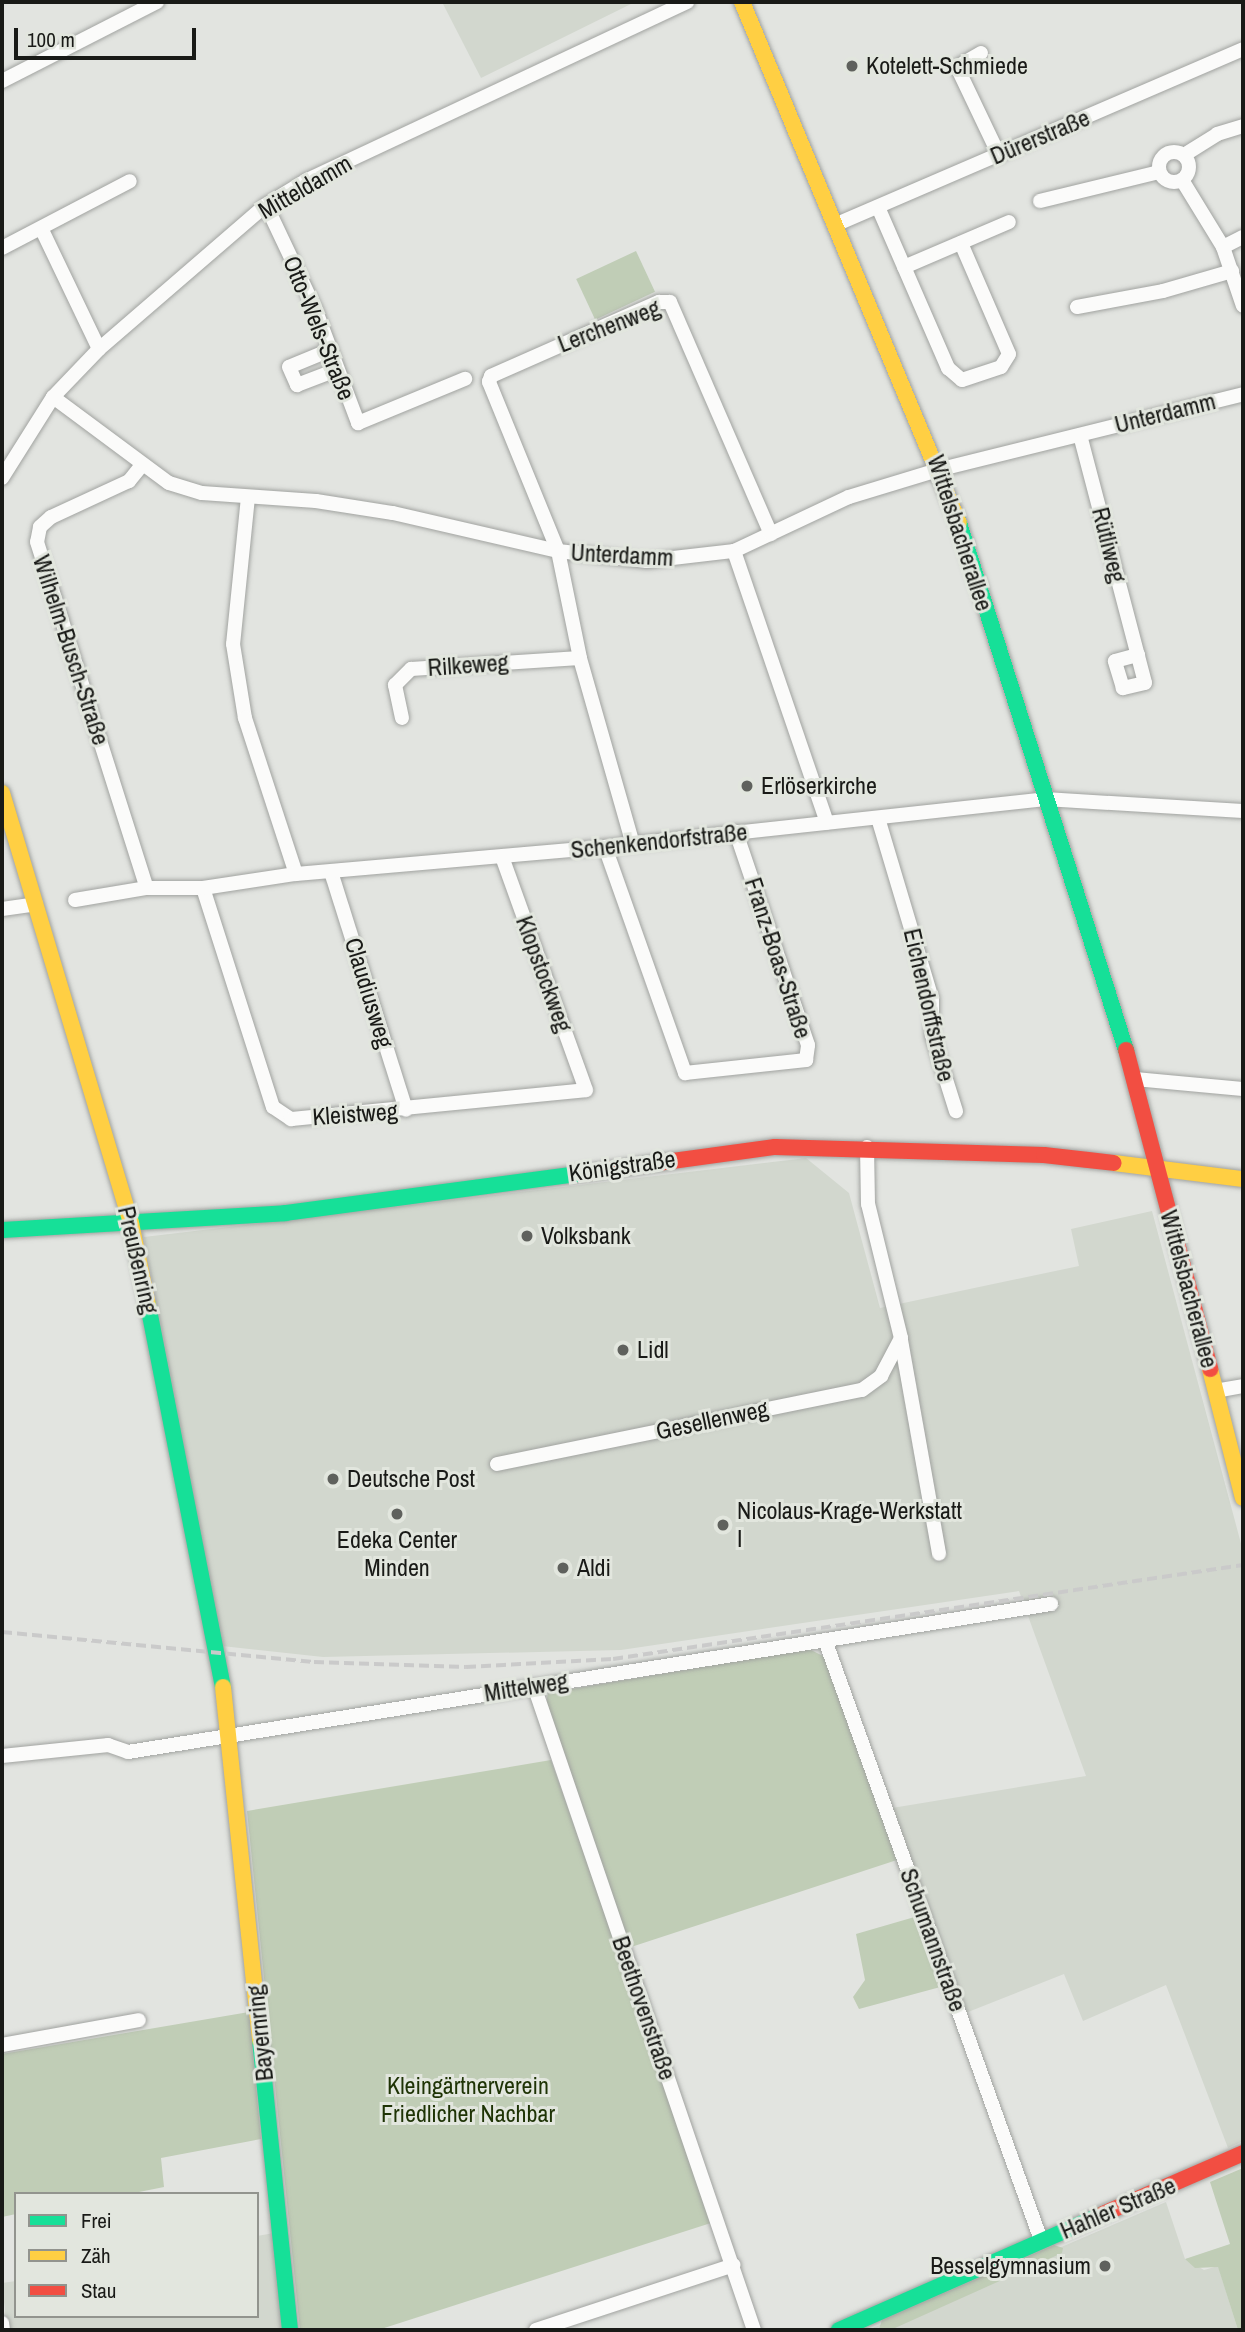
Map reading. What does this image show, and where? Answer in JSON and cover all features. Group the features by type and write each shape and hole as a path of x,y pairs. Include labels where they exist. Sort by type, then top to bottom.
{"street":[{"path":"2,81 157,2"},
{"name":"Mitteldamm","path":"2,478 53,397 99,349 266,205 341,164 687,2"},
{"name":"Wittelsbacherallee","path":"742,2 941,469 1135,1079 1243,1497"},
{"name":"Dürerstraße","path":"837,224 1243,49"},
{"path":"981,53 957,67 999,155"},
{"path":"1159,172 1166,154 1184,155 1217,134 1243,125"},
{"path":"1182,180 1190,165 1184,155"},
{"path":"1159,172 1168,182 1182,180"},
{"path":"1040,201 1159,172"},
{"path":"1182,180 1223,247 1243,306"},
{"path":"2,248 42,230 130,181"},
{"name":"Otto-Wels-Straße","path":"266,205 330,350 358,423 465,379"},
{"path":"878,207 953,375 962,380 1001,367 1009,354 961,243"},
{"path":"904,267 1009,222"},
{"path":"42,230 99,349"},
{"path":"1223,247 1243,237"},
{"path":"1077,307 1163,291 1232,271"},
{"name":"Lerchenweg","path":"558,551 489,382 491,376 659,302 670,302 677,310 771,534"},
{"path":"330,350 289,367 297,385 336,370"},
{"name":"Unterdamm","path":"53,397 169,483 202,493 316,501 393,513 558,551 647,561 734,551 849,497 941,469 1243,394"},
{"name":"Rütliweg","path":"1080,435 1138,655"},
{"name":"Wilhelm-Busch-Straße","path":"142,465 129,481 51,517 40,527 37,542 147,888"},
{"path":"248,497 233,644 245,718 296,874"},
{"path":"558,551 580,658 632,841"},
{"path":"734,551 827,822"},
{"name":"Rilkeweg","path":"402,718 395,685 411,669 580,658"},
{"name":"Preußenring","path":"2,793 131,1223 219,1653 230,1737"},
{"name":"Schenkendorfstraße","path":"75,900 147,888 203,888 296,874 332,875 605,848 632,841 1045,799 1243,811"},
{"name":"Eichendorffstraße","path":"878,818 932,999 932,1035 956,1111"},
{"name":"Franz-Boas-Straße","path":"605,848 685,1073 806,1060 808,1045 736,832"},
{"name":"Klopstockweg","path":"502,857 586,1090"},
{"name":"Claudiusweg","path":"332,875 405,1110"},
{"name":"Kleistweg","path":"203,888 274,1107 291,1119 405,1110 586,1090"},
{"path":"2,909 36,904"},
{"path":"1135,1079 1243,1088"},
{"path":"867,1147 869,1204 901,1338 939,1554"},
{"name":"Königstraße","path":"2,1230 285,1213 761,1149 867,1147 1044,1155 1243,1179"},
{"name":"Gesellenweg","path":"497,1464 862,1390 881,1376 901,1338"},
{"path":"1215,1391 1243,1386"},
{"name":"Mittelweg","path":"2,1756 108,1745 128,1752 1051,1604"},
{"name":"Schumannstraße","path":"825,1640 1041,2241"},
{"name":"Beethovenstraße","path":"534,1686 754,2330"},
{"name":"Bayernring","path":"230,1737 290,2330"},
{"path":"2,2045 139,2020"},
{"name":"Hahler Straße","path":"839,2330 1243,2153"},
{"path":"536,2330 734,2265"},
{"path":"2,2323 3,2330"}],"shaded area":[{"path":"442,2 635,2 481,78"},
{"path":"806,1158 849,1193 880,1308 1079,1266 1071,1229 1152,1211 1243,1551 1243,2141 1228,2148 1166,1985 1083,2021 1064,1974 963,2014 892,1808 1086,1776 1019,1591 621,1650 323,1657 222,1646 144,1237"},
{"name":"Besselgymnasium","path":"1166,2202 1185,2259 1204,2270 1218,2266 1238,2330 868,2330"},
{"path":"274,2233 282,2330 7,2330 2,2283 14,2281 14,2318 259,2318 259,2236"}],"green space":[{"path":"636,251 655,292 595,320 576,279"},
{"path":"809,1649 825,1657 900,1859 628,1948 546,1703 548,1693"},
{"name":"Kleingärtnerverein Friedlicher Nachbar","path":"551,1760 714,2222 378,2330 300,2330 247,1811"},
{"path":"918,1916 944,1986 859,2009 853,1997 865,1980 856,1934"},
{"path":"249,2012 261,2139 161,2158 164,2187 139,2192 14,2192 14,2214 2,2217 2,2054"},
{"path":"1243,2168 1243,2330 1238,2330 1218,2267 1195,2268 1185,2259 1230,2244 1210,2182"},
{"path":"1054,2245 1063,2248 1062,2253 895,2328 879,2329 882,2320"}],"railway":[{"path":"2,1632 314,1662 466,1667 613,1659 1243,1565"}],"traffic: fast":[{"path":"959,523 1126,1050"},
{"path":"2,1230 285,1213 585,1173"},
{"path":"148,1305 223,1687"},
{"path":"260,2040 290,2330"},
{"path":"839,2330 1103,2214"}],"traffic: slow":[{"path":"742,2 959,523"},
{"path":"2,793 131,1223 148,1305"},
{"path":"1114,1163 1243,1179"},
{"path":"1210,1369 1243,1498"},
{"path":"223,1687 260,2040"}],"traffic: jam":[{"path":"1126,1050 1210,1369"},
{"path":"585,1173 775,1147 1044,1155 1114,1163"},
{"path":"1103,2214 1243,2153"}],"place":[{"name":"Kotelett-Schmiede","path":"852,66"},
{"name":"Erlöserkirche","path":"747,786"},
{"name":"Volksbank","path":"527,1236"},
{"name":"Lidl","path":"623,1350"},
{"name":"Deutsche Post","path":"333,1479"},
{"name":"Edeka Center Minden","path":"397,1514"},
{"name":"Nicolaus-Krage-Werkstatt I","path":"723,1525"},
{"name":"Aldi","path":"563,1568"},
{"name":"Besselgymnasium","path":"1105,2266"}]}
